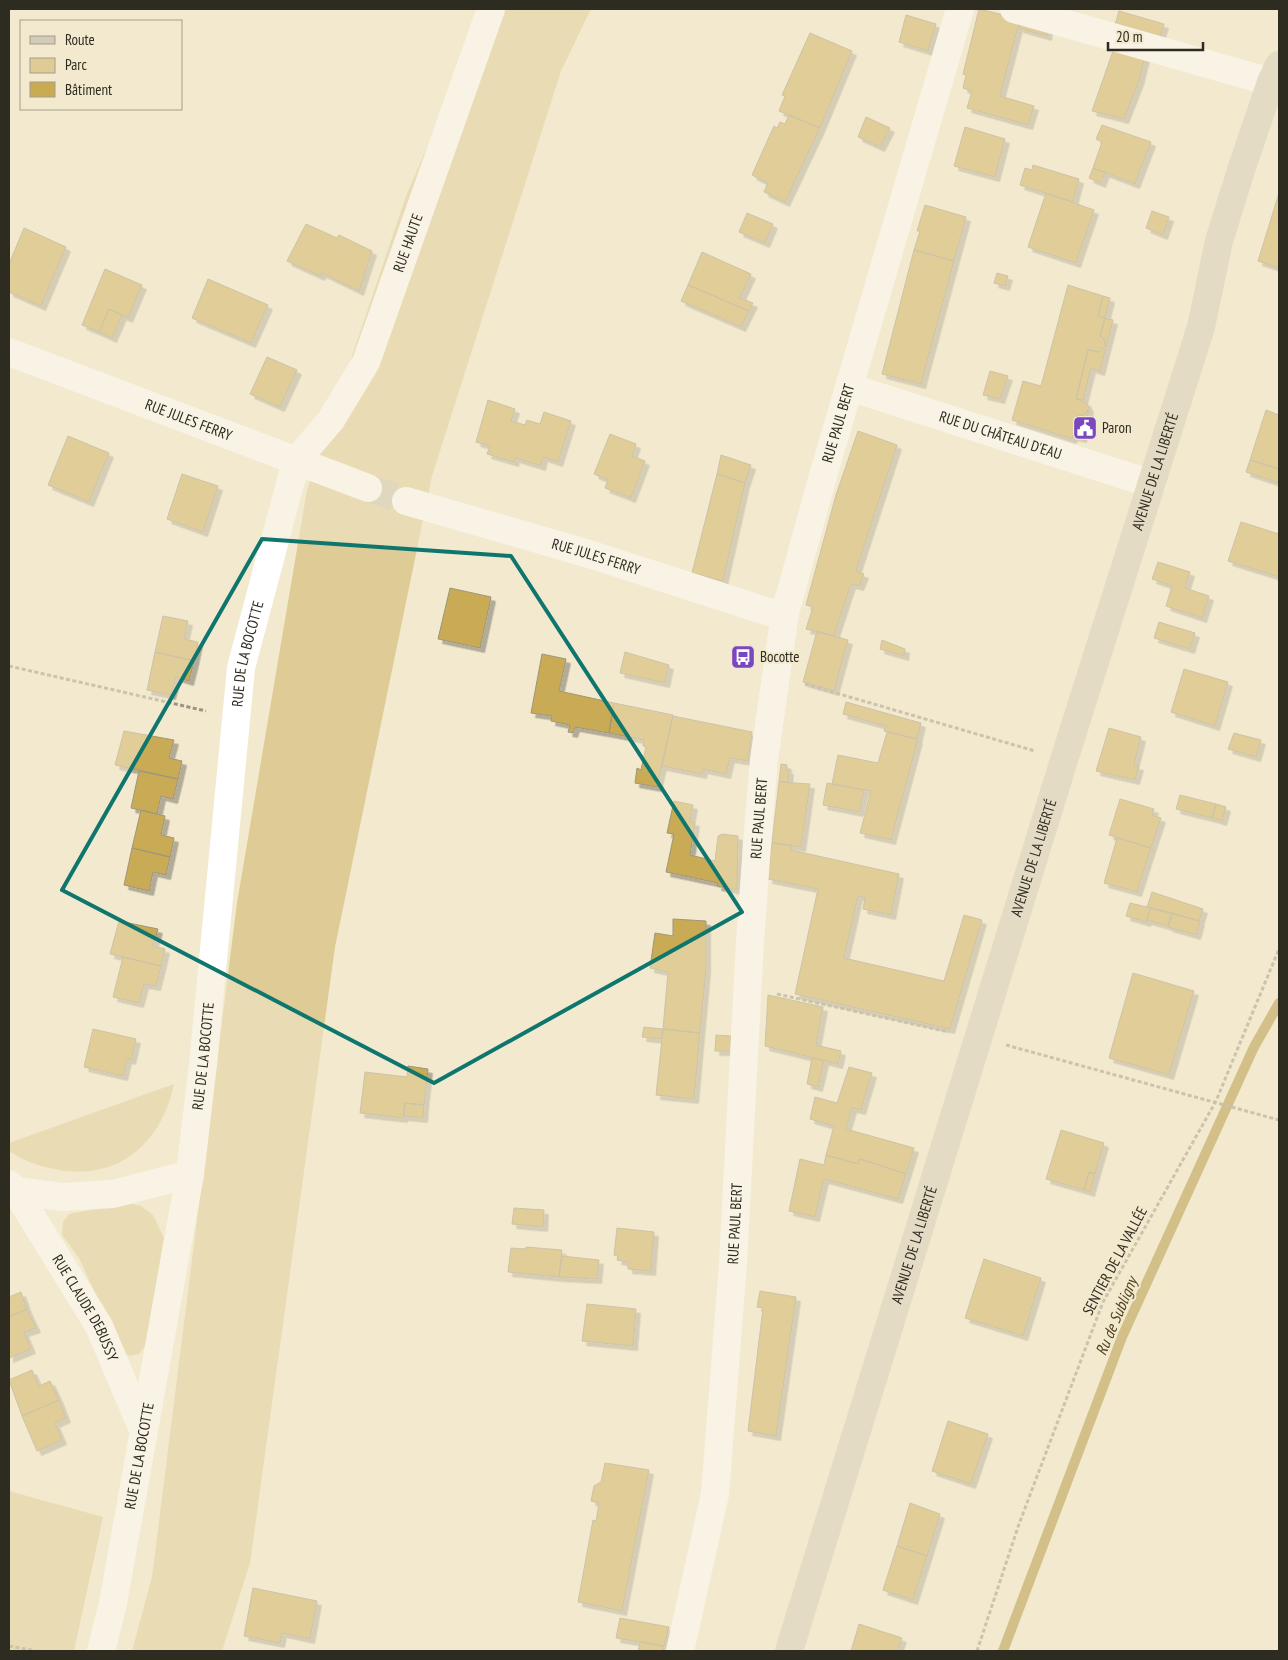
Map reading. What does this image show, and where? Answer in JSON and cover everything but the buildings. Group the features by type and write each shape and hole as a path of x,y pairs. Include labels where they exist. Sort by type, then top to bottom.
{"main road":[{"name":"AVENUE DE LA LIBERTÉ","path":"789,1651 1064,760 1201,327 1219,241 1276,78"}],"street":[{"name":"RUE HAUTE","path":"296,461 314,437 332,420 366,362 492,9"},
{"name":"RUE PAUL BERT","path":"680,1651 715,1494 733,1263 758,818 786,613 849,387 960,9"},
{"path":"1014,9 1276,78"},
{"name":"RUE JULES FERRY","path":"9,352 368,488"},
{"name":"RUE DU CHÂTEAU D'EAU","path":"849,387 1152,484"},
{"name":"RUE DE LA BOCOTTE","path":"101,1651 113,1604 190,1174 204,1055 241,668 296,461"},
{"name":"RUE JULES FERRY","path":"406,501 589,554 769,612 786,613"},
{"name":"RUE CLAUDE DEBUSSY","path":"13,1187 62,1197 113,1194 190,1174"},
{"name":"RUE CLAUDE DEBUSSY","path":"13,1187 98,1326 144,1430"}],"path":[{"path":"9,666 236,717"},
{"path":"776,676 1064,760"},
{"name":"SENTIER DE LA VALLÉE","path":"977,1651 1019,1524 1103,1302 1216,1101 1279,949"},
{"path":"1216,1101 1279,1120"},
{"path":"9,1646 36,1651"}],"highlighted area":[{"path":"262,539 511,556 742,912 434,1083 62,890"}],"green space":[{"path":"487,9 591,9 561,71 432,476 335,947 250,1563 222,1651 132,1651 152,1577 237,903 307,490 406,196"},
{"path":"174,1084 160,1123 135,1152 119,1162 101,1169 81,1172 59,1170 33,1163 9,1151 9,1143"},
{"path":"127,1203 141,1206 153,1215 164,1238 146,1345 139,1354 130,1356 122,1352 79,1258 62,1235 63,1222 69,1214"},
{"path":"9,1491 103,1517 74,1651 9,1651"}],"waterway":[{"name":"Ru de Subligny","path":"1003,1651 1122,1337 1254,1047 1279,1003"}],"tunnel":[{"path":"368,488 406,501"}],"place":[{"name":"Paron","path":"1085,428"},
{"name":"Bocotte","path":"743,657"}]}
